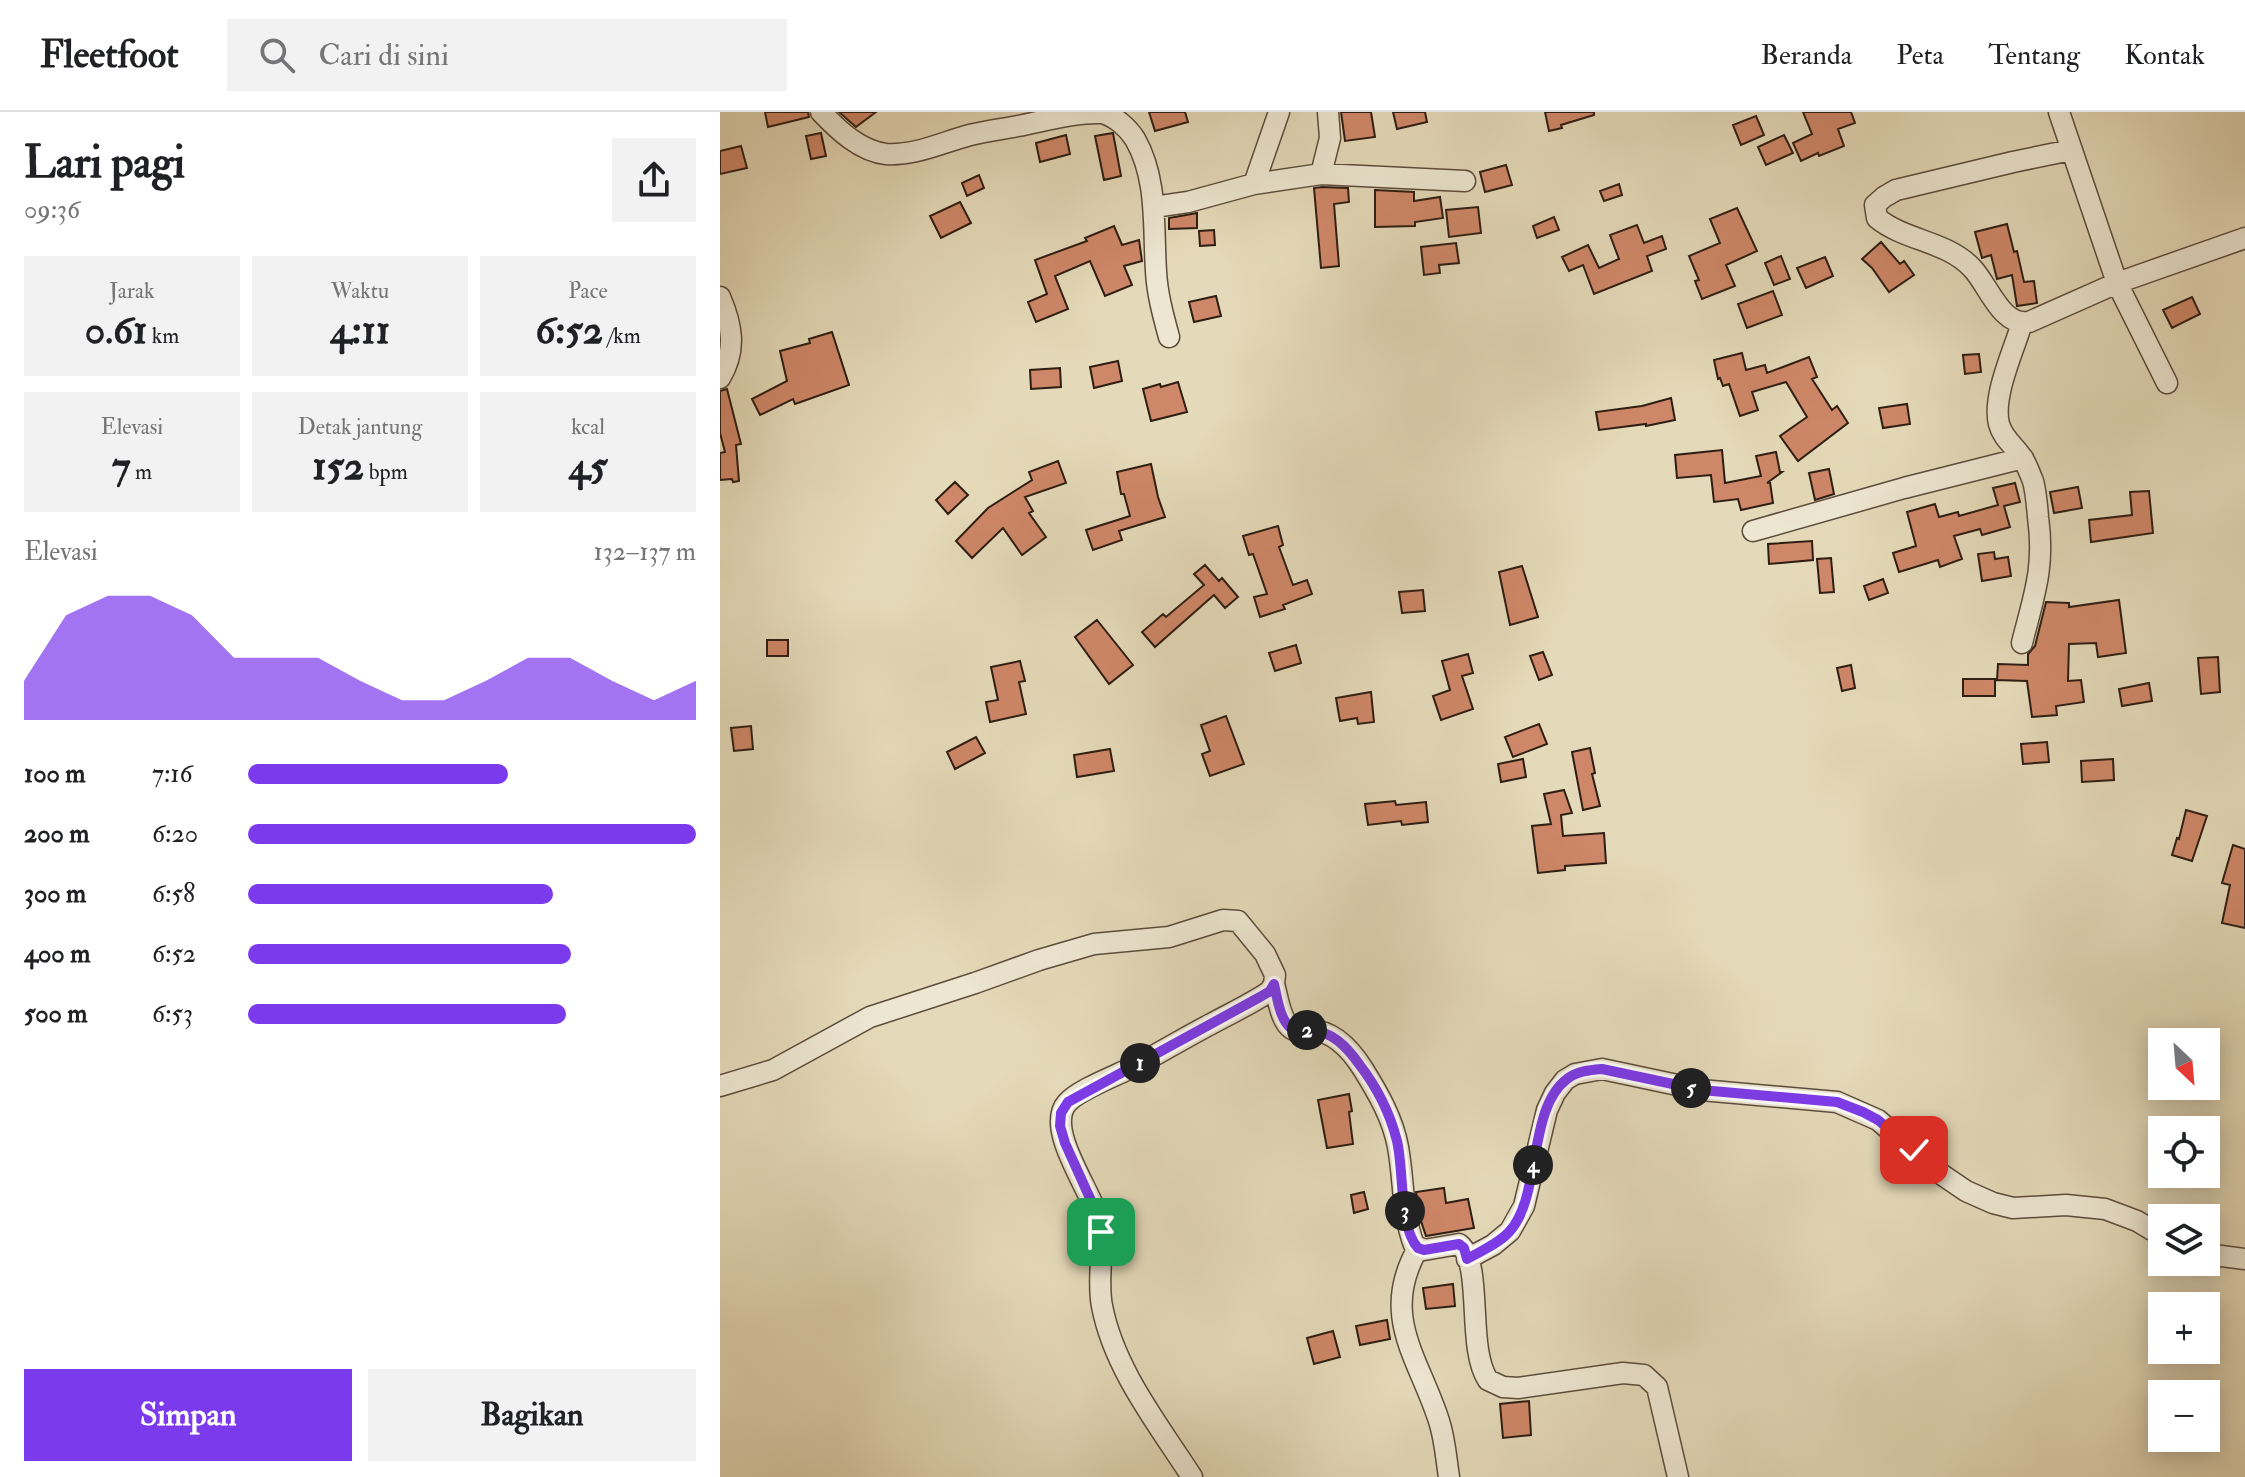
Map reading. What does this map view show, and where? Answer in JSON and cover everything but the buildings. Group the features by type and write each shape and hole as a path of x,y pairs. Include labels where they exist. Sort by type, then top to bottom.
{"street":[{"path":"821,112 842,133 864,147 885,154 906,153 971,134 1074,114 1105,114 1116,119 1134,136 1145,162 1154,207 1157,283 1169,337"},
{"path":"1254,184 1279,112"},
{"path":"1321,174 1330,138 1328,112"},
{"path":"2059,112 2117,283 2167,383"},
{"path":"2071,150 1896,190 1875,205 1877,218 1908,236 1944,249 1972,268 2007,315 2022,323 2117,283 2245,238"},
{"path":"1154,207 1188,202 1254,184 1321,174 1465,181"},
{"path":"720,297 733,339 731,354 720,378"},
{"path":"2022,323 2001,388 1999,407 1999,423 2006,439 2023,458 2033,482 2042,547 2039,577 2022,643"},
{"path":"1753,531 2023,458"},
{"path":"720,1086 773,1070 870,1017 1068,950 1094,944 1169,937 1223,920 1238,921 1272,967 1275,975 1270,991 1083,1092 1068,1102 1061,1113 1060,1126 1065,1143 1098,1216 1102,1255 1100,1292 1108,1328 1150,1416 1192,1477"},
{"path":"1274,984 1285,1019 1292,1029 1332,1035 1359,1063 1384,1105 1398,1143 1404,1208 1418,1248 1424,1250 1459,1244 1464,1248 1472,1286 1478,1355 1488,1380 1503,1387 1518,1388 1623,1373 1644,1375 1657,1387 1678,1477"},
{"path":"1467,1259 1493,1245 1510,1231 1524,1206 1547,1110 1555,1093 1565,1080 1575,1074 1602,1069 1701,1090 1837,1102 1878,1120 1941,1174 1966,1191 1993,1203 2013,1208 2066,1205 2105,1209 2148,1228"},
{"path":"1418,1248 1402,1289 1402,1316 1408,1346 1439,1420 1449,1477"},
{"path":"2220,1256 2245,1259"}],"route":[{"path":"1101,1232 1098,1216 1060,1126 1061,1113 1068,1102 1260,997 1270,991 1274,984 1280,1007 1292,1029 1332,1035 1359,1063 1384,1105 1398,1143 1404,1208 1412,1238 1414,1245 1424,1250 1459,1244 1464,1248 1467,1259 1493,1245 1510,1231 1524,1206 1547,1110 1555,1093 1565,1080 1589,1070 1602,1069 1701,1090 1837,1102 1878,1120 1914,1150"}]}
